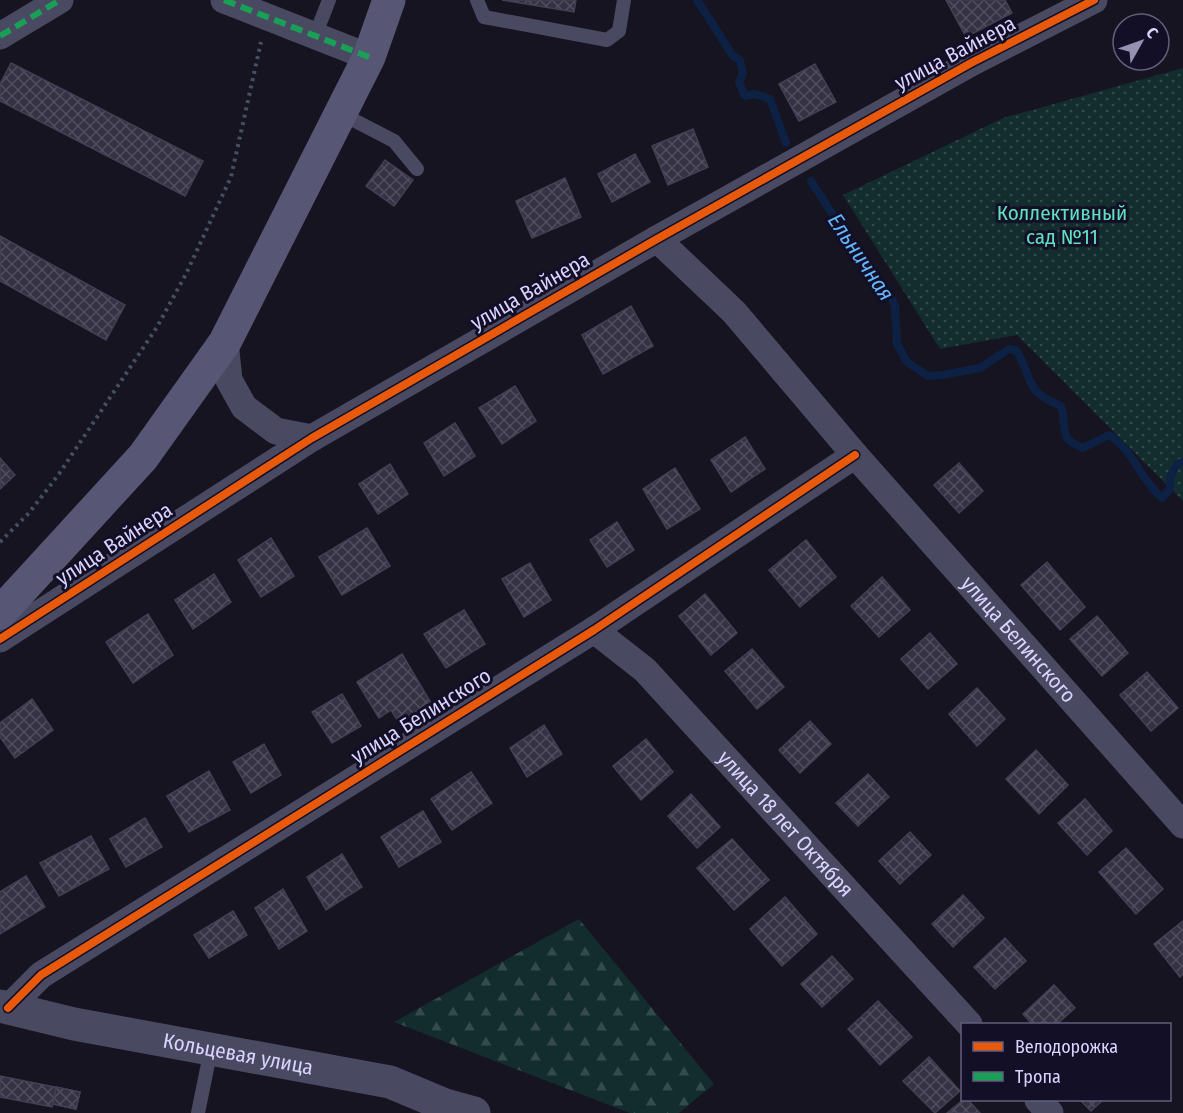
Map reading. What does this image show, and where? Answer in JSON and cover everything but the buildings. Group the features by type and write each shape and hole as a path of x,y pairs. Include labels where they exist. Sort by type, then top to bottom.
{"main road":[{"name":"улица Вайнера","path":"0,613 143,457 225,342 369,57 389,0"}],"street":[{"path":"0,36 60,0"},
{"path":"224,0 369,57"},
{"name":"улица Вайнера","path":"0,639 312,438 657,239 971,63 1094,0"},
{"name":"улица Белинского","path":"657,239 734,312 855,455 1183,825"},
{"path":"225,342 229,380 244,407 276,431 312,438"},
{"name":"улица Белинского","path":"4,1007 41,975 594,630 855,455"},
{"name":"улица 18 лет Октября","path":"594,630 645,670 968,1023"},
{"name":"Кольцевая улица","path":"4,1007 74,1024 212,1047 390,1082 445,1105 474,1113"},
{"path":"1039,1101 1050,1113"}],"lane":[{"path":"315,36 329,0"},
{"path":"477,0 484,17 607,40 619,31 624,0"},
{"path":"340,113 394,141 417,169"},
{"path":"198,1113 212,1047"}],"path":[{"path":"0,542 29,513 59,474 157,327 186,274 231,177 266,17"}],"green space":[{"name":"Коллективный сад №11","path":"1183,68 1183,501 1017,335 940,349 843,195 1003,118"},
{"path":"579,919 714,1084 679,1113 630,1113 394,1022"}],"waterway":[{"name":"Ельничная","path":"697,0 733,56 740,60 743,74 739,82 745,96 755,94 770,99 786,143"},
{"name":"Ельничная","path":"811,181 871,273 888,291 895,306 897,344 907,362 928,376 942,375 980,368 1009,349 1016,350 1035,389 1040,395 1061,406 1066,436 1070,441 1083,448 1109,435 1131,457 1148,483 1162,498 1170,489 1170,478 1177,464 1183,462"}],"marked path":[{"path":"0,36 60,0"},
{"path":"224,0 369,57"}],"cycle path":[{"path":"0,639 312,438 657,239 971,63 1094,0"},
{"path":"8,1008 41,975 594,630 855,455"}]}
